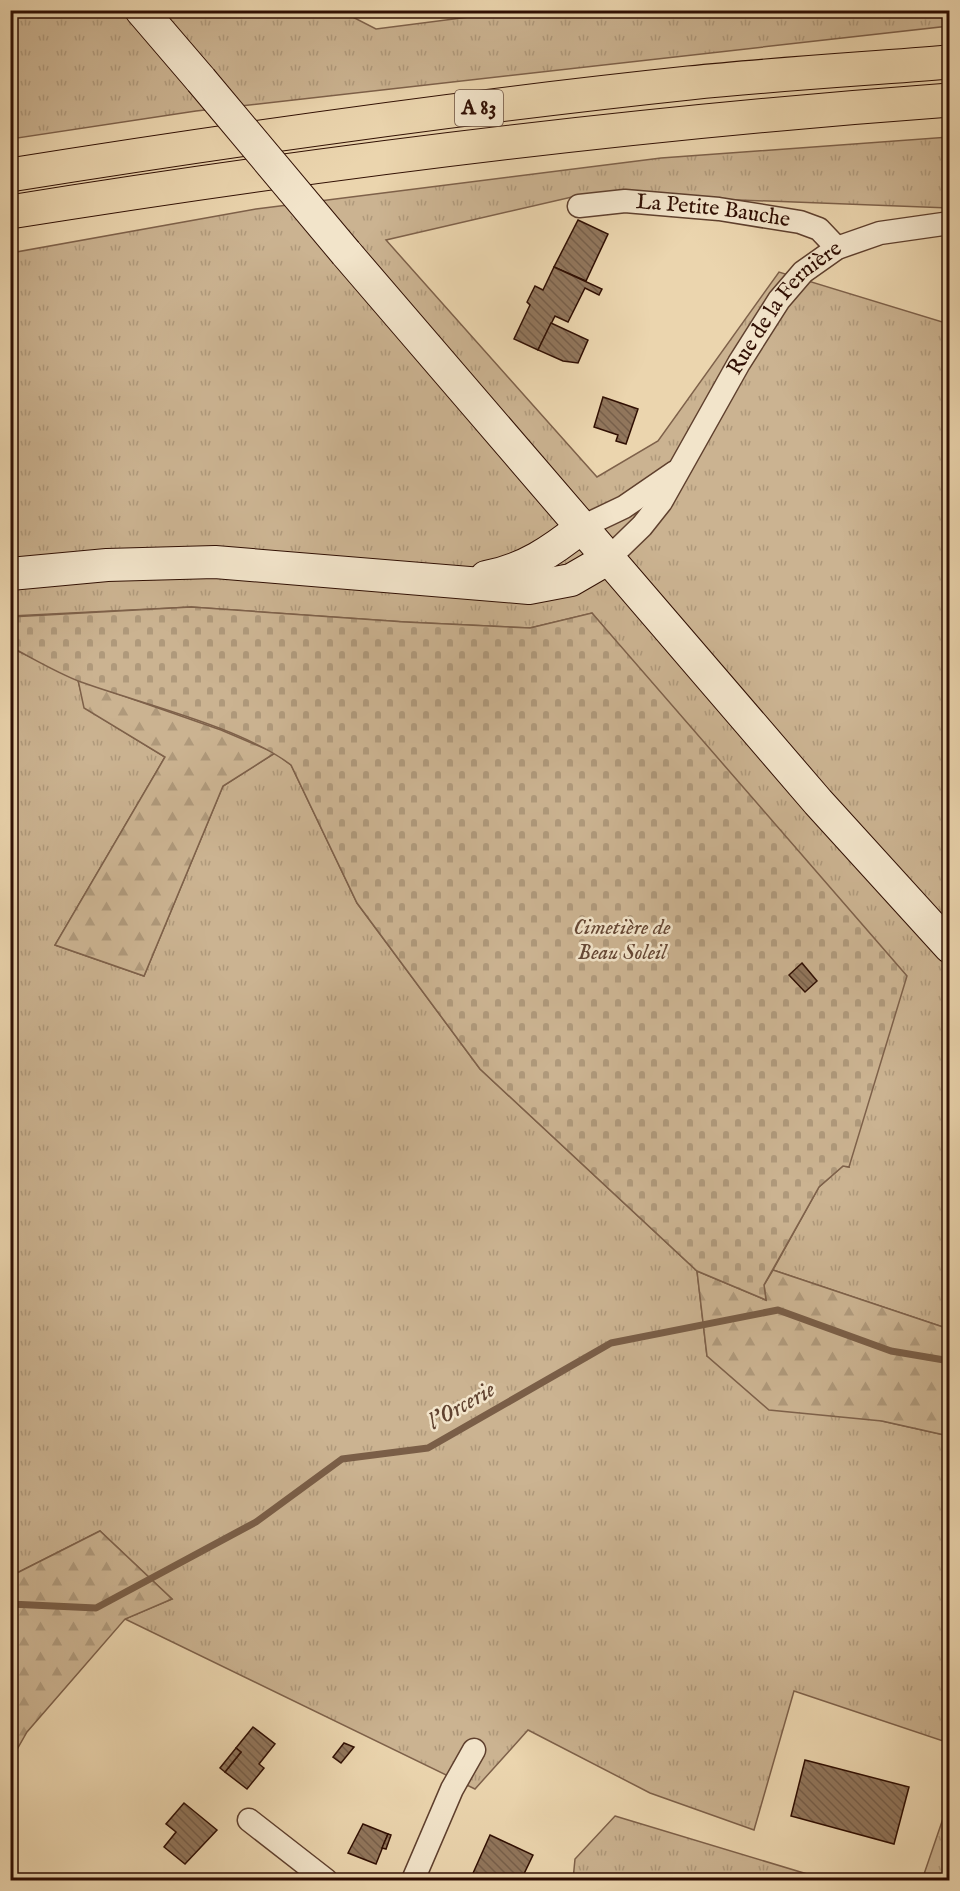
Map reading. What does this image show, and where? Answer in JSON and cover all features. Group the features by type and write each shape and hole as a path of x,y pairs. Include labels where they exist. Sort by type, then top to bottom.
{"highway":[{"name":"A 83","path":"10,175 170,150 515,103 690,83 950,62"},
{"name":"A 83","path":"10,213 387,156 692,120 950,99"},
{"path":"387,156 424,170 655,142 950,118"}],"main road":[{"path":"141,10 818,802 950,947"},
{"path":"464,581 520,569 560,545 582,527"},
{"path":"10,574 107,565 215,562 529,588 571,580 609,558"}],"street":[{"name":"La Petite Bauche","path":"579,206 625,201 731,210 809,225 819,229 837,248"},
{"name":"Rue de la Fernière","path":"609,558 642,526 661,502 676,472 779,300 804,272 837,248 880,233 950,223"},
{"name":"Rue de la Fernière","path":"582,527 624,507 676,472"},
{"path":"413,1881 452,1789 474,1750"},
{"path":"249,1820 326,1881"}],"green space":[{"path":"524,10 949,11 949,26 196,111 11,139 11,11 341,11 376,29"},
{"path":"949,137 949,208 585,194 386,240 597,477 658,441 779,272 949,324 949,1329 773,1270 819,1187 843,1166 849,1167 652,685 592,613 530,628 191,607 11,616 11,253 256,209 661,158"},
{"name":"Cimetière de Beau Soleil","path":"191,607 530,628 592,613 907,976 849,1167 843,1166 819,1187 764,1285 766,1300 697,1271 480,1069 357,903 291,765 246,739 81,682 11,647 10,617"},
{"path":"10,647 78,680 85,708 165,757 55,945 144,976 223,786 275,753 291,765 357,903 480,1069 697,1271 707,1356 882,1421 949,1436 949,1743 794,1691 754,1830 650,1793 528,1730 475,1789 125,1619 172,1599 100,1531 11,1576"},
{"path":"78,680 221,730 275,753 223,786 144,976 55,945 165,757 84,708"},
{"path":"773,1270 949,1329 949,1436 882,1421 769,1410 707,1356 697,1271 766,1300 764,1285"},
{"path":"100,1531 172,1599 125,1619 27,1732 11,1760 11,1576"},
{"path":"949,1801 949,1880 922,1880"},
{"path":"615,1816 827,1880 573,1880 575,1859"}],"building":[{"path":"578,220 608,234 586,281 554,267"},
{"path":"554,267 602,289 599,295 585,288 568,322 555,316 538,350 514,339 530,305 527,302 535,286 543,290"},
{"path":"551,323 588,340 578,363 563,361 538,350"},
{"path":"603,397 638,409 626,444 616,441 618,435 594,427"},
{"path":"802,963 817,981 805,992 789,975"},
{"path":"253,1727 275,1744 259,1764 264,1768 247,1789 225,1772 241,1752 236,1748"},
{"path":"344,1743 354,1747 341,1763 333,1757"},
{"path":"236,1748 241,1752 225,1772 220,1768"},
{"path":"805,1760 909,1787 894,1844 791,1816"},
{"path":"184,1803 217,1830 185,1864 164,1847 176,1832 166,1824"},
{"path":"363,1824 388,1834 376,1864 348,1853"},
{"path":"388,1834 391,1835 386,1849 382,1848"},
{"path":"490,1835 533,1855 521,1880 470,1880"}],"waterway":[{"name":"l'Orcerie","path":"10,1604 96,1608 256,1522 342,1459 428,1448 611,1343 778,1310 891,1351 950,1361"}]}
